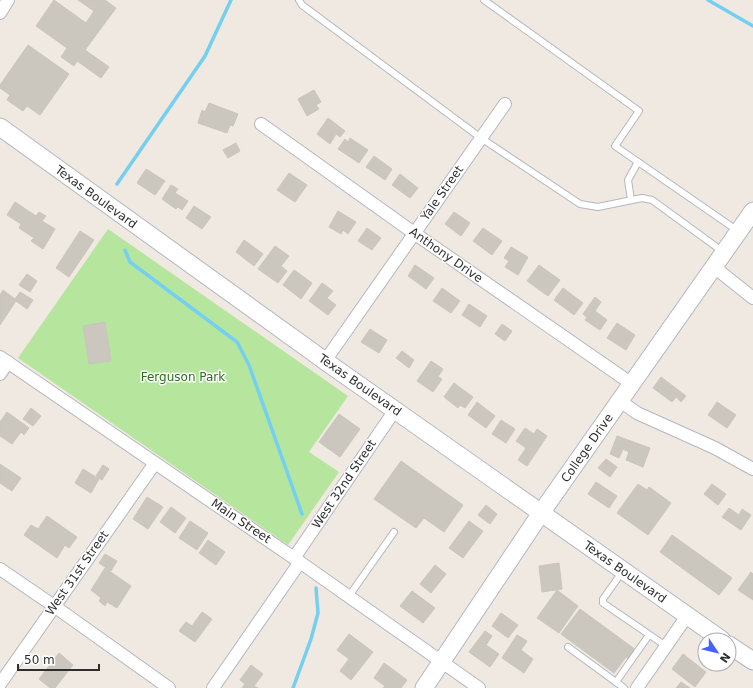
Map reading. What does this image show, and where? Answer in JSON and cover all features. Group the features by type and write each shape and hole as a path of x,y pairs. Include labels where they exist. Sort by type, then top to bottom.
{"main road":[{"name":"Texas Boulevard","path":"0,127 325,361 710,632"},
{"name":"College Drive","path":"424,688 541,513 753,211"},
{"path":"737,650 753,661"}],"street":[{"path":"0,13 8,0"},
{"name":"Yale Street","path":"325,361 505,104"},
{"name":"Anthony Drive","path":"261,124 414,233 632,384"},
{"path":"714,267 753,298"},
{"path":"0,374 4,360"},
{"name":"Main Street","path":"4,360 155,462 480,688"},
{"path":"620,401 637,413 715,448 753,469"},
{"name":"West 32nd Street","path":"213,688 395,410"},
{"name":"West 31st Street","path":"1,686 54,606 155,462"},
{"path":"0,570 54,606 169,688"},
{"path":"637,688 687,616"}],"lane":[{"path":"299,0 302,5 481,138 580,204 598,208 642,198 652,200 724,252"},
{"path":"484,0 639,111 615,146 738,232"},
{"path":"631,200 628,180 638,162"},
{"path":"349,596 394,532"},
{"path":"623,571 603,599 603,603 666,646"},
{"path":"616,682 649,635"},
{"path":"568,647 624,688"}],"green space":[{"name":"Ferguson Park","path":"108,229 348,396 309,452 339,472 288,545 18,358"}],"building":[{"path":"54,0 86,23 94,11 78,0 105,0 116,8 85,50 109,67 101,78 77,61 74,66 61,57 67,48 36,26"},
{"path":"28,45 69,74 40,115 27,106 23,111 7,100 10,95 0,88 0,85"},
{"path":"314,90 321,102 316,105 319,109 307,116 298,99"},
{"path":"209,103 238,114 233,126 230,125 227,133 198,123 202,110 205,112"},
{"path":"328,118 345,131 340,137 336,134 330,144 317,134"},
{"path":"350,138 368,150 359,163 338,149 345,139 348,142"},
{"path":"236,143 240,151 228,158 223,150"},
{"path":"374,156 392,169 385,180 366,167"},
{"path":"146,169 165,181 155,195 137,183"},
{"path":"289,173 307,185 295,202 277,190"},
{"path":"400,174 418,188 410,198 392,185"},
{"path":"171,185 178,189 175,193 188,201 182,210 178,207 176,209 162,199"},
{"path":"15,202 36,216 39,212 46,216 42,221 55,229 43,249 31,241 34,238 19,228 21,224 7,215"},
{"path":"194,206 211,217 202,229 186,218"},
{"path":"338,211 356,222 348,234 343,230 341,234 329,227"},
{"path":"454,212 470,223 461,236 445,224"},
{"path":"367,228 381,238 372,250 358,241"},
{"path":"483,228 502,241 492,255 473,241"},
{"path":"80,231 94,240 69,277 56,268"},
{"path":"244,240 263,254 254,266 236,252"},
{"path":"275,246 289,256 281,266 287,271 278,283 258,269"},
{"path":"511,247 528,257 518,275 505,267 509,261 504,258"},
{"path":"415,265 434,278 426,289 408,276"},
{"path":"539,265 560,280 548,296 527,281"},
{"path":"294,270 312,283 301,299 283,285"},
{"path":"27,274 37,281 30,292 19,285"},
{"path":"322,283 333,291 327,298 336,305 328,315 309,301"},
{"path":"442,288 460,301 451,313 433,301"},
{"path":"563,288 583,303 574,315 554,300"},
{"path":"3,290 15,299 20,292 33,300 27,309 16,301 0,325 0,295"},
{"path":"595,297 601,302 595,311 607,320 600,330 585,320 587,317 583,314"},
{"path":"469,304 487,316 480,327 462,315"},
{"path":"105,322 111,361 89,364 83,326"},
{"path":"617,323 635,335 626,350 607,338"},
{"path":"502,324 512,331 505,341 495,334"},
{"path":"370,329 387,340 379,353 361,342"},
{"path":"402,351 414,360 409,368 396,358"},
{"path":"431,361 443,369 438,377 442,379 433,392 417,381"},
{"path":"661,377 686,396 681,402 676,397 672,402 653,388"},
{"path":"454,383 473,397 465,408 460,405 458,408 444,397"},
{"path":"477,402 495,416 486,428 468,415"},
{"path":"717,402 736,415 727,428 708,415"},
{"path":"31,408 41,416 33,426 23,419"},
{"path":"7,412 29,428 24,435 21,432 12,444 0,436 0,422"},
{"path":"339,414 360,429 340,457 319,442"},
{"path":"501,420 515,429 506,443 492,434"},
{"path":"525,428 534,434 537,429 547,436 527,466 518,460 526,448 516,441"},
{"path":"617,436 650,448 643,467 626,460 629,452 623,449 619,458 610,454"},
{"path":"606,459 617,467 610,477 598,468"},
{"path":"401,461 463,505 444,532 424,518 416,528 374,499"},
{"path":"0,464 21,478 12,491 0,483"},
{"path":"103,465 109,469 102,480 96,476"},
{"path":"83,469 99,479 91,493 75,483"},
{"path":"596,482 617,496 609,508 588,494"},
{"path":"638,484 647,490 649,487 671,503 648,535 617,513"},
{"path":"712,484 726,494 718,505 704,494"},
{"path":"147,497 163,507 148,529 133,519"},
{"path":"486,505 497,514 490,524 478,515"},
{"path":"171,507 186,518 175,533 160,522"},
{"path":"729,508 739,515 742,509 751,515 741,530 722,517"},
{"path":"47,516 77,537 69,548 65,545 57,558 24,535 31,525 38,529"},
{"path":"190,521 208,533 197,550 179,538"},
{"path":"469,521 483,531 463,558 449,548"},
{"path":"672,535 732,578 719,595 660,552"},
{"path":"208,540 225,552 216,565 199,553"},
{"path":"105,554 117,561 111,571 99,563"},
{"path":"559,563 562,589 542,592 539,566"},
{"path":"435,565 446,574 431,593 420,584"},
{"path":"105,568 131,586 117,608 107,602 105,606 99,601 101,598 91,590"},
{"path":"751,572 753,574 753,600 738,590"},
{"path":"557,590 578,606 559,633 537,618"},
{"path":"412,591 435,608 423,623 400,606"},
{"path":"580,609 640,653 633,662 626,657 614,673 561,634"},
{"path":"202,612 212,619 195,642 179,631 186,622 192,626"},
{"path":"501,613 518,625 508,638 492,626"},
{"path":"485,631 492,636 486,645 499,654 490,667 469,652"},
{"path":"349,634 373,652 351,680 340,671 349,659 337,650"},
{"path":"517,635 527,641 521,650 533,659 524,673 502,658"},
{"path":"59,653 73,665 55,688 50,688 39,679"},
{"path":"683,654 697,665 697,672 706,672 695,687 672,669"},
{"path":"384,663 407,680 401,688 383,688 385,686 374,678"},
{"path":"251,665 263,674 254,686 258,688 242,688 245,684 240,680"},
{"path":"681,682 690,688 676,688"}],"waterway":[{"path":"117,184 205,56 231,0"},
{"path":"708,0 753,26"},
{"path":"125,250 130,262 237,342 249,365 302,514"},
{"path":"293,688 311,639 318,613 316,588"}]}
